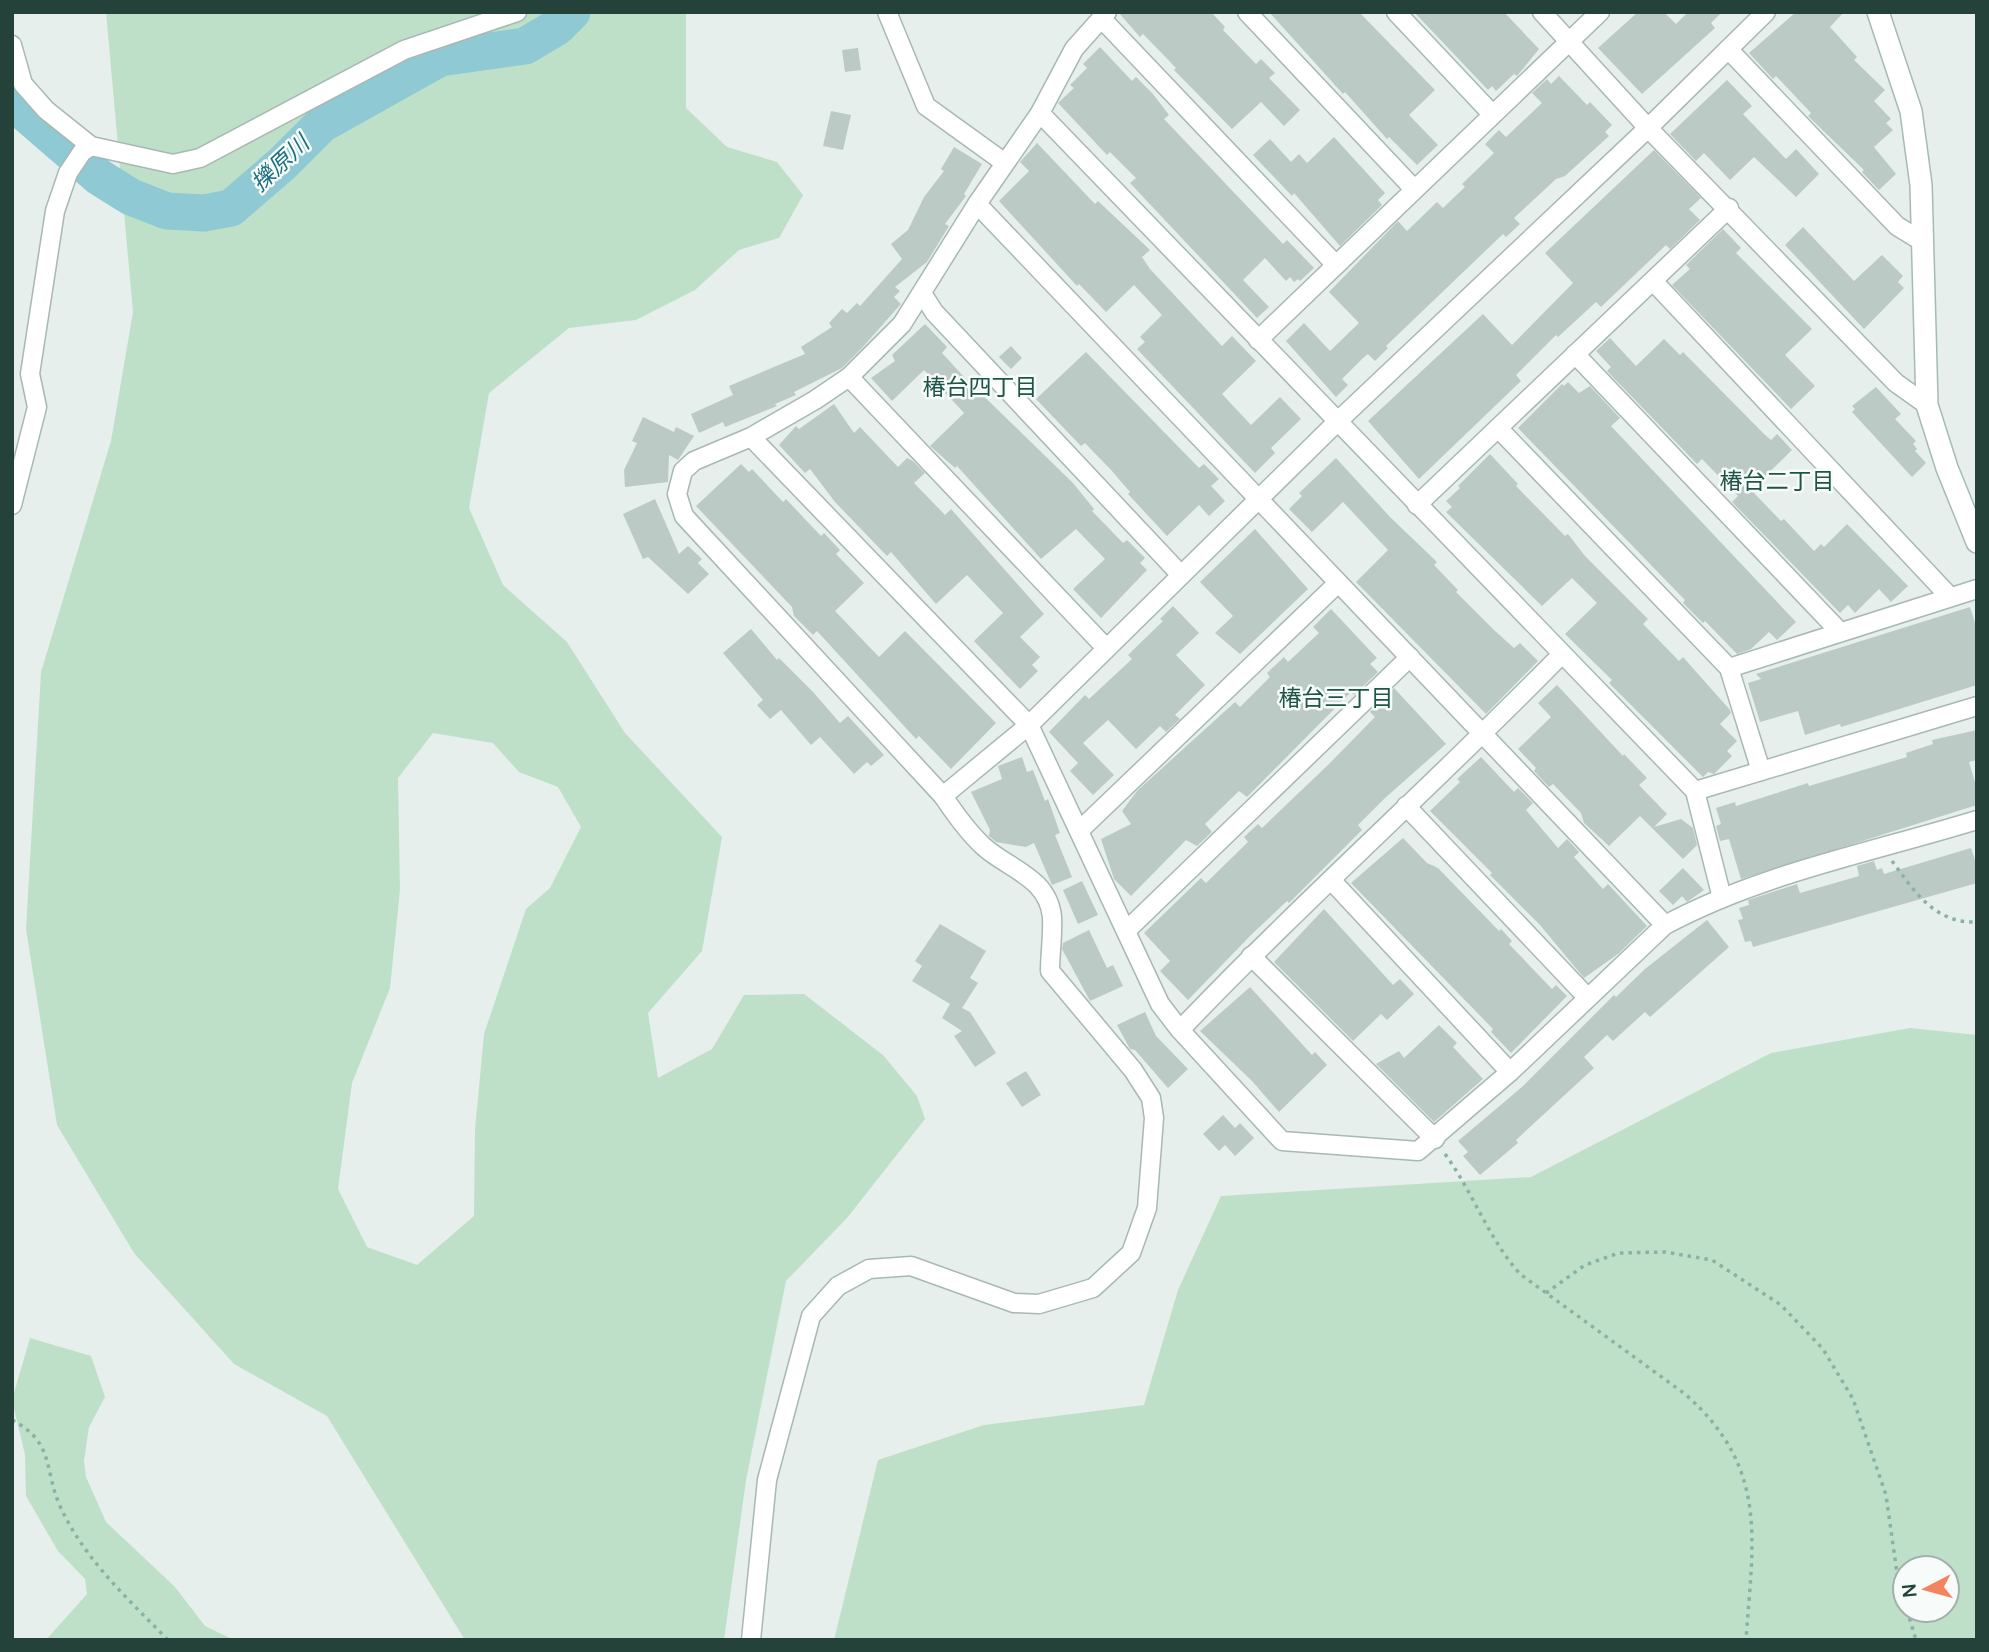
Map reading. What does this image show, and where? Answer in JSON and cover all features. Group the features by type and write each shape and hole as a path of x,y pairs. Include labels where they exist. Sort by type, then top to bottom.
{"street":[{"path":"12,46 23,84 87,149 173,164 200,158 404,50 517,12"},
{"path":"887,12 926,106 1005,163"},
{"path":"1247,12 1414,189"},
{"path":"1396,12 1492,114"},
{"path":"1542,12 1648,128 1729,208 1896,383 1927,405"},
{"path":"1258,340 1600,12"},
{"path":"943,796 1029,724 1337,422 1648,128 1766,12"},
{"path":"1878,12 1911,111 1921,185 1927,405 1947,468 1977,542"},
{"path":"751,1640 766,1480 811,1316 838,1286 869,1269 911,1266 1023,1306 1068,1298 1093,1288 1128,1259 1147,1208 1154,1118 1151,1098 1133,1070 1049,971 1052,916 1044,892 1025,873 986,849 967,831 943,796 684,516 677,494 682,471 694,460 751,437 849,377 902,324 976,204 1040,113 1074,49 1104,15 1336,265"},
{"path":"1728,49 1897,226 1923,242"},
{"path":"1040,113 1695,791 1722,898"},
{"path":"12,451 24,418 55,211 72,168 87,149"},
{"path":"976,204 1665,925"},
{"path":"1417,505 1729,208"},
{"path":"1653,281 1950,597"},
{"path":"922,293 934,312 1181,575"},
{"path":"1575,354 1840,632"},
{"path":"12,505 37,407 30,374"},
{"path":"849,377 1106,648"},
{"path":"1498,428 1728,668 1761,771"},
{"path":"751,437 1029,724 1160,1004 1180,1030 1282,1141 1418,1151 1510,1072 1586,996 1665,925 1722,898 1782,876 1977,820"},
{"path":"1080,830 1338,583"},
{"path":"1728,668 1977,589"},
{"path":"1180,1030 1251,956 1483,734 1562,654"},
{"path":"1127,930 1410,657"},
{"path":"1695,791 1977,706"},
{"path":"1406,806 1586,996"},
{"path":"1331,880 1510,1072"},
{"path":"1251,956 1435,1139"}],"path":[{"path":"1882,849 1925,904 1950,919 1977,922"},
{"path":"1435,1139 1469,1187 1499,1250 1520,1274 1685,1394 1706,1412 1730,1444 1750,1490 1752,1560 1746,1640"},
{"path":"1546,1293 1585,1265 1619,1253 1665,1252 1712,1260 1782,1305 1823,1349 1853,1399 1886,1495 1894,1554"},
{"path":"12,1420 26,1427 48,1456 59,1505 102,1574 169,1640"}],"green space":[{"path":"106,12 686,12 686,108 727,147 777,162 803,195 779,238 739,250 695,290 636,320 569,328 489,393 469,508 503,585 567,642 625,733 722,837 702,951 648,1013 658,1078 712,1049 744,995 804,994 883,1055 917,1096 925,1119 847,1218 786,1281 746,1480 724,1640 465,1640 327,1416 234,1364 134,1253 57,1125 26,929 41,672 111,441 133,312","holes":["433,733 493,743 519,772 558,787 581,827 550,888 526,909 484,1034 475,1130 474,1216 417,1265 367,1247 338,1189 352,1083 390,988 400,890 398,778"]},
{"path":"1910,1028 1977,1035 1977,1640 834,1640 878,1460 984,1425 1144,1405 1178,1290 1221,1196 1531,1177 1771,1053"},
{"path":"30,1338 91,1356 105,1397 89,1427 84,1461 86,1477 106,1522 175,1587 205,1626 234,1640 46,1640 87,1594 85,1579 58,1551 26,1496 25,1455 12,1400"}],"building":[{"path":"1118,12 1211,12 1225,27 1223,30 1256,64 1261,59 1275,73 1269,78 1300,110 1284,126 1261,102 1232,129 1174,70 1176,68 1150,41 1143,34 1140,37"},
{"path":"1269,12 1359,12 1435,90 1409,115 1438,145 1417,165 1389,137 1387,139 1345,92 1343,94"},
{"path":"1414,12 1504,12 1539,49 1517,76 1514,74 1496,91 1492,86 1488,90"},
{"path":"1638,12 1664,12 1676,24 1688,12 1722,12 1711,23 1715,28 1642,94 1598,48"},
{"path":"1796,12 1844,12 1830,27 1857,57 1854,60 1885,90 1874,101 1891,119 1886,123 1893,130 1874,147 1896,174 1879,190 1862,172 1864,170 1808,116 1811,113 1776,76 1773,79 1749,53"},
{"path":"1100,47 1132,81 1136,77 1153,94 1169,115 1164,119 1283,244 1287,240 1314,268 1300,281 1298,279 1294,282 1290,277 1286,281 1265,258 1243,280 1269,307 1257,318 1130,183 1136,178 1110,152 1107,155 1058,103 1074,88 1070,85 1087,68 1083,64"},
{"path":"858,48 861,70 845,72 842,50"},
{"path":"1559,76 1587,105 1590,102 1612,125 1605,132 1609,136 1514,218 1520,224 1506,237 1503,234 1386,346 1388,348 1375,361 1368,354 1363,358 1342,379 1348,385 1336,397 1286,341 1304,323 1330,351 1359,323 1329,292 1398,221 1407,231 1437,202 1443,208 1465,187 1462,184 1494,153 1485,144 1499,130 1506,137 1542,103 1532,93 1547,79 1551,84"},
{"path":"1727,80 1752,106 1743,114 1786,159 1796,149 1819,174 1796,197 1754,157 1730,180 1704,153 1696,161 1670,134"},
{"path":"831,111 851,115 843,150 823,146"},
{"path":"1334,137 1385,193 1378,200 1382,205 1340,246 1294,193 1292,196 1253,155 1270,139 1291,162 1299,154 1307,163"},
{"path":"1037,143 1095,204 1098,201 1150,250 1142,257 1150,269 1222,346 1232,336 1256,361 1222,394 1251,425 1280,397 1301,419 1271,448 1275,453 1255,473 1137,349 1145,342 1140,337 1162,315 1134,285 1106,312 1079,284 1077,286 999,201 1029,171 1020,162"},
{"path":"954,147 982,164 964,194 966,196 945,224 949,226 927,262 895,287 900,291 894,297 901,304 861,349 842,368 794,392 796,395 775,404 777,406 725,427 723,422 699,433 691,414 733,395 729,386 805,354 801,347 832,327 829,323 842,309 847,313 857,303 860,306 902,259 891,244 908,230 924,197 944,171 941,169"},
{"path":"1654,150 1701,198 1689,209 1700,220 1670,249 1666,245 1601,307 1596,302 1558,337 1556,335 1516,375 1521,381 1419,479 1368,421 1483,314 1512,345 1573,283 1545,253"},
{"path":"1803,227 1854,281 1882,255 1903,276 1898,282 1904,288 1864,329 1785,245"},
{"path":"1723,229 1741,248 1736,253 1812,329 1785,355 1815,386 1791,409 1672,285 1690,269 1686,265"},
{"path":"925,324 947,347 942,353 965,378 1073,483 1094,509 1092,511 1123,543 1127,540 1145,558 1140,563 1147,570 1101,618 1073,589 1105,559 1076,529 1041,559 957,466 955,468 930,446 964,413 924,370 892,401 871,378 895,361 892,355"},
{"path":"1610,338 1636,366 1664,339 1680,355 1683,352 1764,434 1771,440 1777,434 1792,450 1751,490 1781,521 1784,519 1814,551 1821,544 1824,547 1847,524 1908,586 1891,602 1879,589 1855,613 1848,605 1840,613 1732,502 1738,496 1702,459 1697,464 1607,371 1611,367 1596,351"},
{"path":"1011,346 1022,358 1011,369 999,357"},
{"path":"1086,352 1199,468 1204,464 1219,479 1211,486 1225,501 1209,516 1199,505 1167,536 1128,494 1130,492 1112,471 1085,443 1081,446 1036,399"},
{"path":"1568,382 1579,393 1590,386 1620,418 1611,426 1796,622 1777,640 1769,632 1751,649 1737,654 1683,603 1685,600 1518,428 1562,384 1564,386"},
{"path":"1876,387 1901,414 1895,419 1916,441 1913,444 1917,449 1915,451 1926,463 1912,477 1852,412 1855,409 1852,406"},
{"path":"834,404 854,433 860,427 898,467 907,458 925,473 914,483 945,515 951,509 1044,614 1020,637 1040,657 1032,665 1038,671 1020,689 974,641 1003,613 967,575 936,604 891,552 887,556 835,502 810,469 805,473 779,445 796,426 799,429"},
{"path":"643,417 674,432 676,427 694,436 678,460 669,455 668,482 625,487 624,470 637,443 632,441"},
{"path":"1490,454 1518,484 1516,486 1565,536 1568,534 1585,556 1648,619 1643,624 1679,661 1683,657 1730,710 1731,713 1720,724 1737,741 1727,751 1732,756 1714,774 1708,772 1703,777 1609,683 1612,680 1565,634 1597,603 1572,578 1542,606 1446,512 1452,507 1446,501"},
{"path":"1336,458 1390,517 1437,562 1434,565 1458,590 1456,592 1514,648 1520,643 1538,661 1486,714 1356,582 1388,550 1343,502 1312,532 1289,509 1302,496 1299,493"},
{"path":"741,464 749,472 752,469 783,502 786,499 821,536 824,533 840,550 836,554 864,583 835,611 879,657 905,631 996,723 951,769 919,736 916,739 817,631 813,635 794,616 792,607 696,506"},
{"path":"655,499 679,554 688,546 702,559 698,563 709,574 688,594 648,557 643,559 623,514"},
{"path":"1255,529 1308,589 1240,654 1215,633 1233,616 1200,582"},
{"path":"1173,606 1199,633 1176,655 1205,685 1175,715 1180,719 1166,732 1160,726 1136,749 1108,720 1083,743 1114,775 1093,795 1070,771 1078,763 1049,732 1085,695 1089,699 1132,659 1128,655 1163,621 1160,619"},
{"path":"1970,607 1977,629 1977,685 1841,727 1840,724 1805,735 1798,711 1760,722 1748,683 1761,679 1756,674"},
{"path":"1331,609 1377,658 1370,664 1378,672 1354,695 1351,692 1247,797 1239,791 1205,824 1212,832 1197,846 1186,840 1131,896 1114,879 1101,839 1131,824 1122,811 1137,791 1235,702 1240,707 1270,677 1267,673 1284,657 1288,662 1319,633 1313,627"},
{"path":"751,629 777,660 779,658 840,723 848,716 884,755 871,766 867,762 854,774 820,737 811,745 781,710 770,719 757,705 763,700 723,653"},
{"path":"1557,685 1647,778 1639,785 1667,814 1654,827 1681,819 1693,828 1697,845 1683,859 1640,816 1609,846 1584,823 1581,813 1553,784 1549,787 1518,749 1551,717 1538,703"},
{"path":"1394,688 1446,744 1384,799 1358,825 1362,830 1289,903 1287,901 1252,934 1188,1000 1160,971 1170,961 1144,933 1201,878 1206,883 1248,842 1244,837 1258,824 1262,828 1329,764 1375,717 1370,712"},
{"path":"1977,730 1977,760 1969,762 1977,789 1977,805 1741,879 1729,839 1720,841 1716,826 1721,824 1716,808 1735,802 1736,806 1808,783 1809,786 1907,757 1906,753 1933,744 1932,740"},
{"path":"1022,757 1027,772 1033,770 1045,801 1048,799 1060,833 1055,835 1072,877 1052,885 1034,843 1026,847 996,842 989,836 990,830 971,792 1002,779 998,766"},
{"path":"1481,757 1514,792 1518,788 1533,803 1526,810 1558,848 1567,839 1579,852 1574,857 1603,889 1608,884 1647,926 1618,954 1584,978 1540,925 1430,811 1460,782 1457,779"},
{"path":"1403,838 1427,863 1438,868 1499,931 1501,929 1512,941 1509,944 1552,989 1556,985 1567,996 1511,1053 1491,1032 1493,1029 1351,883"},
{"path":"1971,848 1977,866 1977,883 1753,947 1751,941 1745,942 1738,920 1743,919 1739,908 1749,905 1748,900 1797,884 1800,893 1859,876 1857,866 1874,861 1877,870 1882,868 1884,874"},
{"path":"1683,868 1704,890 1687,902 1682,896 1673,905 1659,891"},
{"path":"1082,881 1098,915 1078,924 1063,890"},
{"path":"1324,909 1393,985 1400,979 1414,994 1387,1020 1381,1014 1353,1041 1274,962"},
{"path":"1707,920 1729,947 1650,1017 1645,1012 1613,1041 1607,1035 1584,1057 1594,1068 1516,1140 1518,1143 1480,1175 1463,1156 1468,1152 1458,1141 1522,1087 1614,995 1616,997 1645,969"},
{"path":"940,924 986,951 970,978 978,983 962,1008 970,1012 996,1053 975,1067 954,1036 962,1031 942,1018 950,1004 912,981 922,966 915,961"},
{"path":"1089,930 1107,968 1113,965 1123,986 1090,1001 1062,949 1063,943"},
{"path":"1250,987 1312,1055 1315,1052 1327,1065 1279,1112 1252,1081 1200,1031"},
{"path":"1145,1012 1156,1036 1188,1069 1168,1088 1135,1050 1130,1049 1117,1025"},
{"path":"1439,1025 1457,1043 1453,1047 1483,1079 1434,1122 1376,1064 1399,1051 1404,1058"},
{"path":"1026,1071 1041,1095 1022,1107 1006,1083"},
{"path":"1223,1115 1235,1128 1240,1123 1254,1138 1235,1156 1225,1145 1219,1151 1203,1134"}],"waterway":[{"name":"擽原川","path":"12,84 25,113 99,177 131,197 167,211 204,213 231,208 283,163 322,124 440,58 525,46 557,27 572,12"}],"district":[{"name":"椿台四丁目","path":"980,387"},
{"name":"椿台二丁目","path":"1777,481"},
{"name":"椿台三丁目","path":"1336,698"}]}
